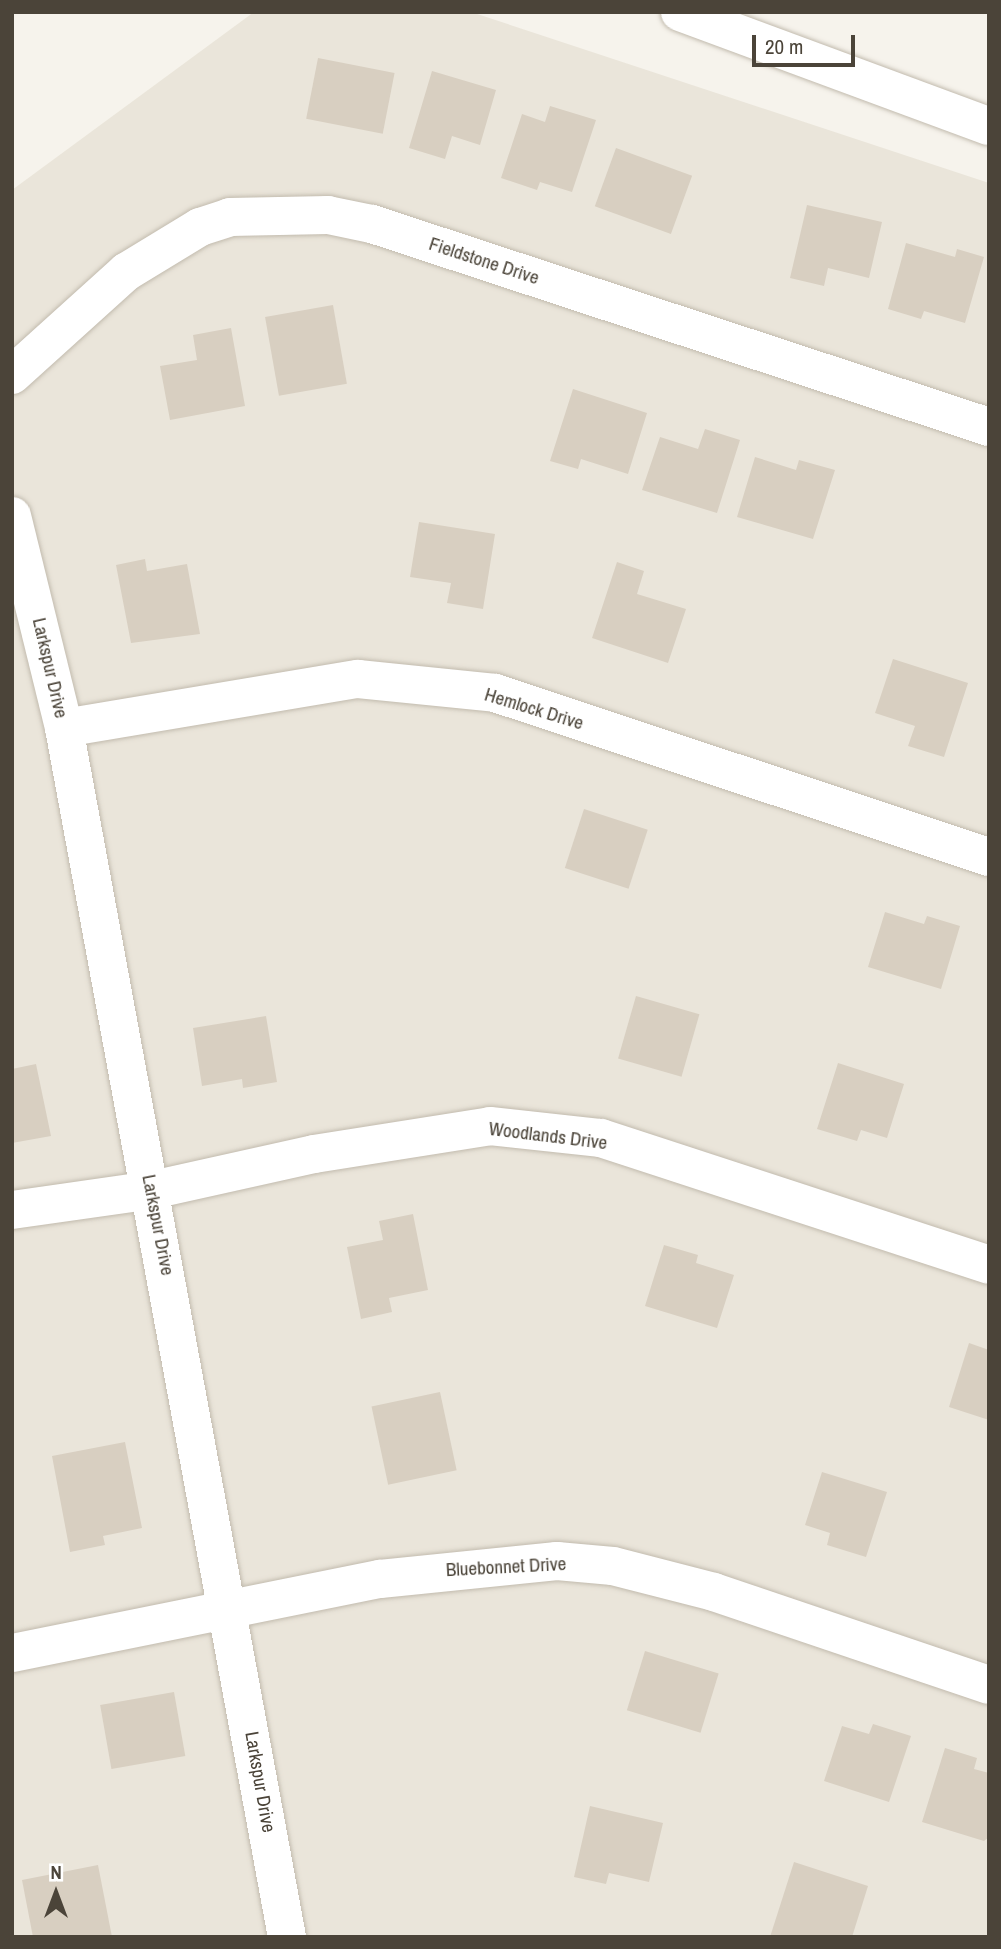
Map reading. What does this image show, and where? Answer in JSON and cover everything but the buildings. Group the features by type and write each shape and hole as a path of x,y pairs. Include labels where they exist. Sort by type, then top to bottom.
{"street":[{"path":"680,12 744,22 989,126"},
{"name":"Fieldstone Drive","path":"12,375 126,272 200,227 230,217 328,215 372,224 989,427"},
{"name":"Larkspur Drive","path":"12,516 64,728 230,1609 287,1937"},
{"name":"Hemlock Drive","path":"64,728 358,679 495,693 989,857"},
{"name":"Woodlands Drive","path":"12,1210 152,1190 314,1154 490,1126 601,1138 989,1265"},
{"name":"Bluebonnet Drive","path":"12,1653 448,1569 556,1561 612,1566 714,1592 989,1685"}],"shaded area":[{"path":"254,12 471,12 989,183 989,1937 12,1937 12,190"}]}
